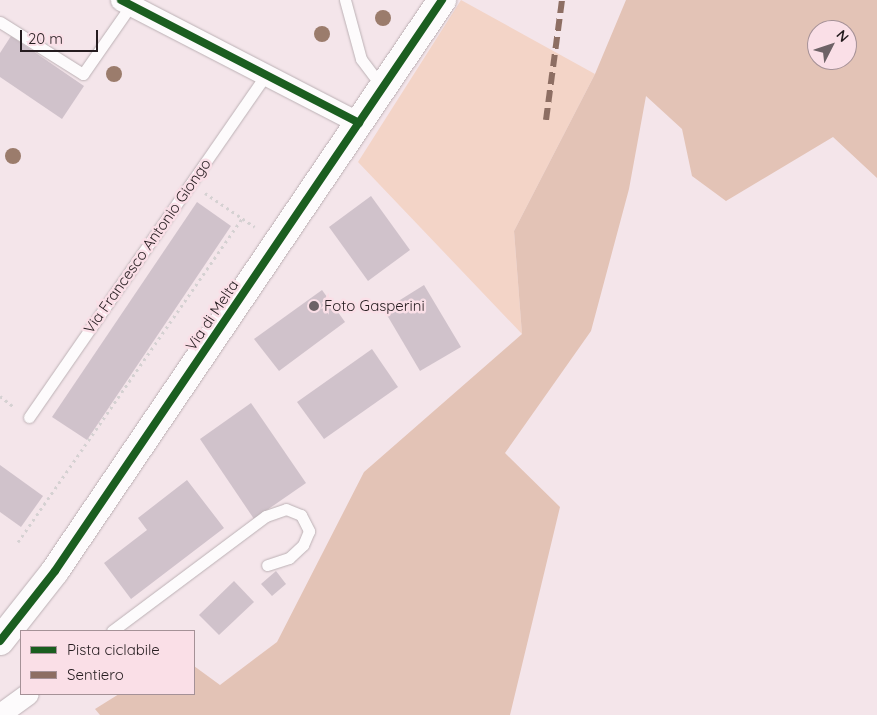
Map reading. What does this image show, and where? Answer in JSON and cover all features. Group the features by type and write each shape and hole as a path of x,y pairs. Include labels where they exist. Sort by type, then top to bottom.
{"street":[{"name":"Via di Melta","path":"2,634 55,571 442,0"},
{"path":"126,3 359,123"},
{"path":"0,714 27,695"}],"lane":[{"path":"345,0 361,59 383,87"},
{"path":"0,22 82,74 126,3"},
{"name":"Via Francesco Antonio Giongo","path":"29,417 266,75"},
{"path":"113,630 266,516 286,508 301,516 309,531 303,545 289,558 267,565"}],"path":[{"path":"191,184 279,243"},
{"path":"18,542 242,218"}],"shaded area":[{"path":"461,0 595,74 514,231 522,334 358,162"},
{"path":"626,0 877,0 877,178 833,137 726,201 692,176 682,129 646,96 629,189 591,331 505,453 560,507 510,715 100,715 95,709 117,695 195,695 195,667 220,685 277,642 364,472 522,334 514,231 595,74"}],"building":[{"path":"11,36 84,86 62,119 0,77 0,53"},
{"path":"371,196 410,250 368,281 329,227"},
{"path":"197,202 231,226 87,440 52,417"},
{"path":"424,285 461,347 420,371 384,310"},
{"path":"322,290 345,322 279,371 254,339"},
{"path":"372,349 398,387 324,439 297,402"},
{"path":"251,403 306,483 254,519 200,439"},
{"path":"0,465 43,496 21,527 0,512"},
{"path":"187,480 224,528 131,599 104,563 147,530 138,518"},
{"path":"276,571 286,584 272,596 261,584"},
{"path":"234,581 254,602 219,635 199,615"}],"marked path":[{"path":"546,120 562,0"}],"cycle path":[{"path":"121,0 359,123"},
{"path":"0,641 55,571 442,0"}],"place":[{"name":"Foto Gasperini","path":"314,306"}]}
